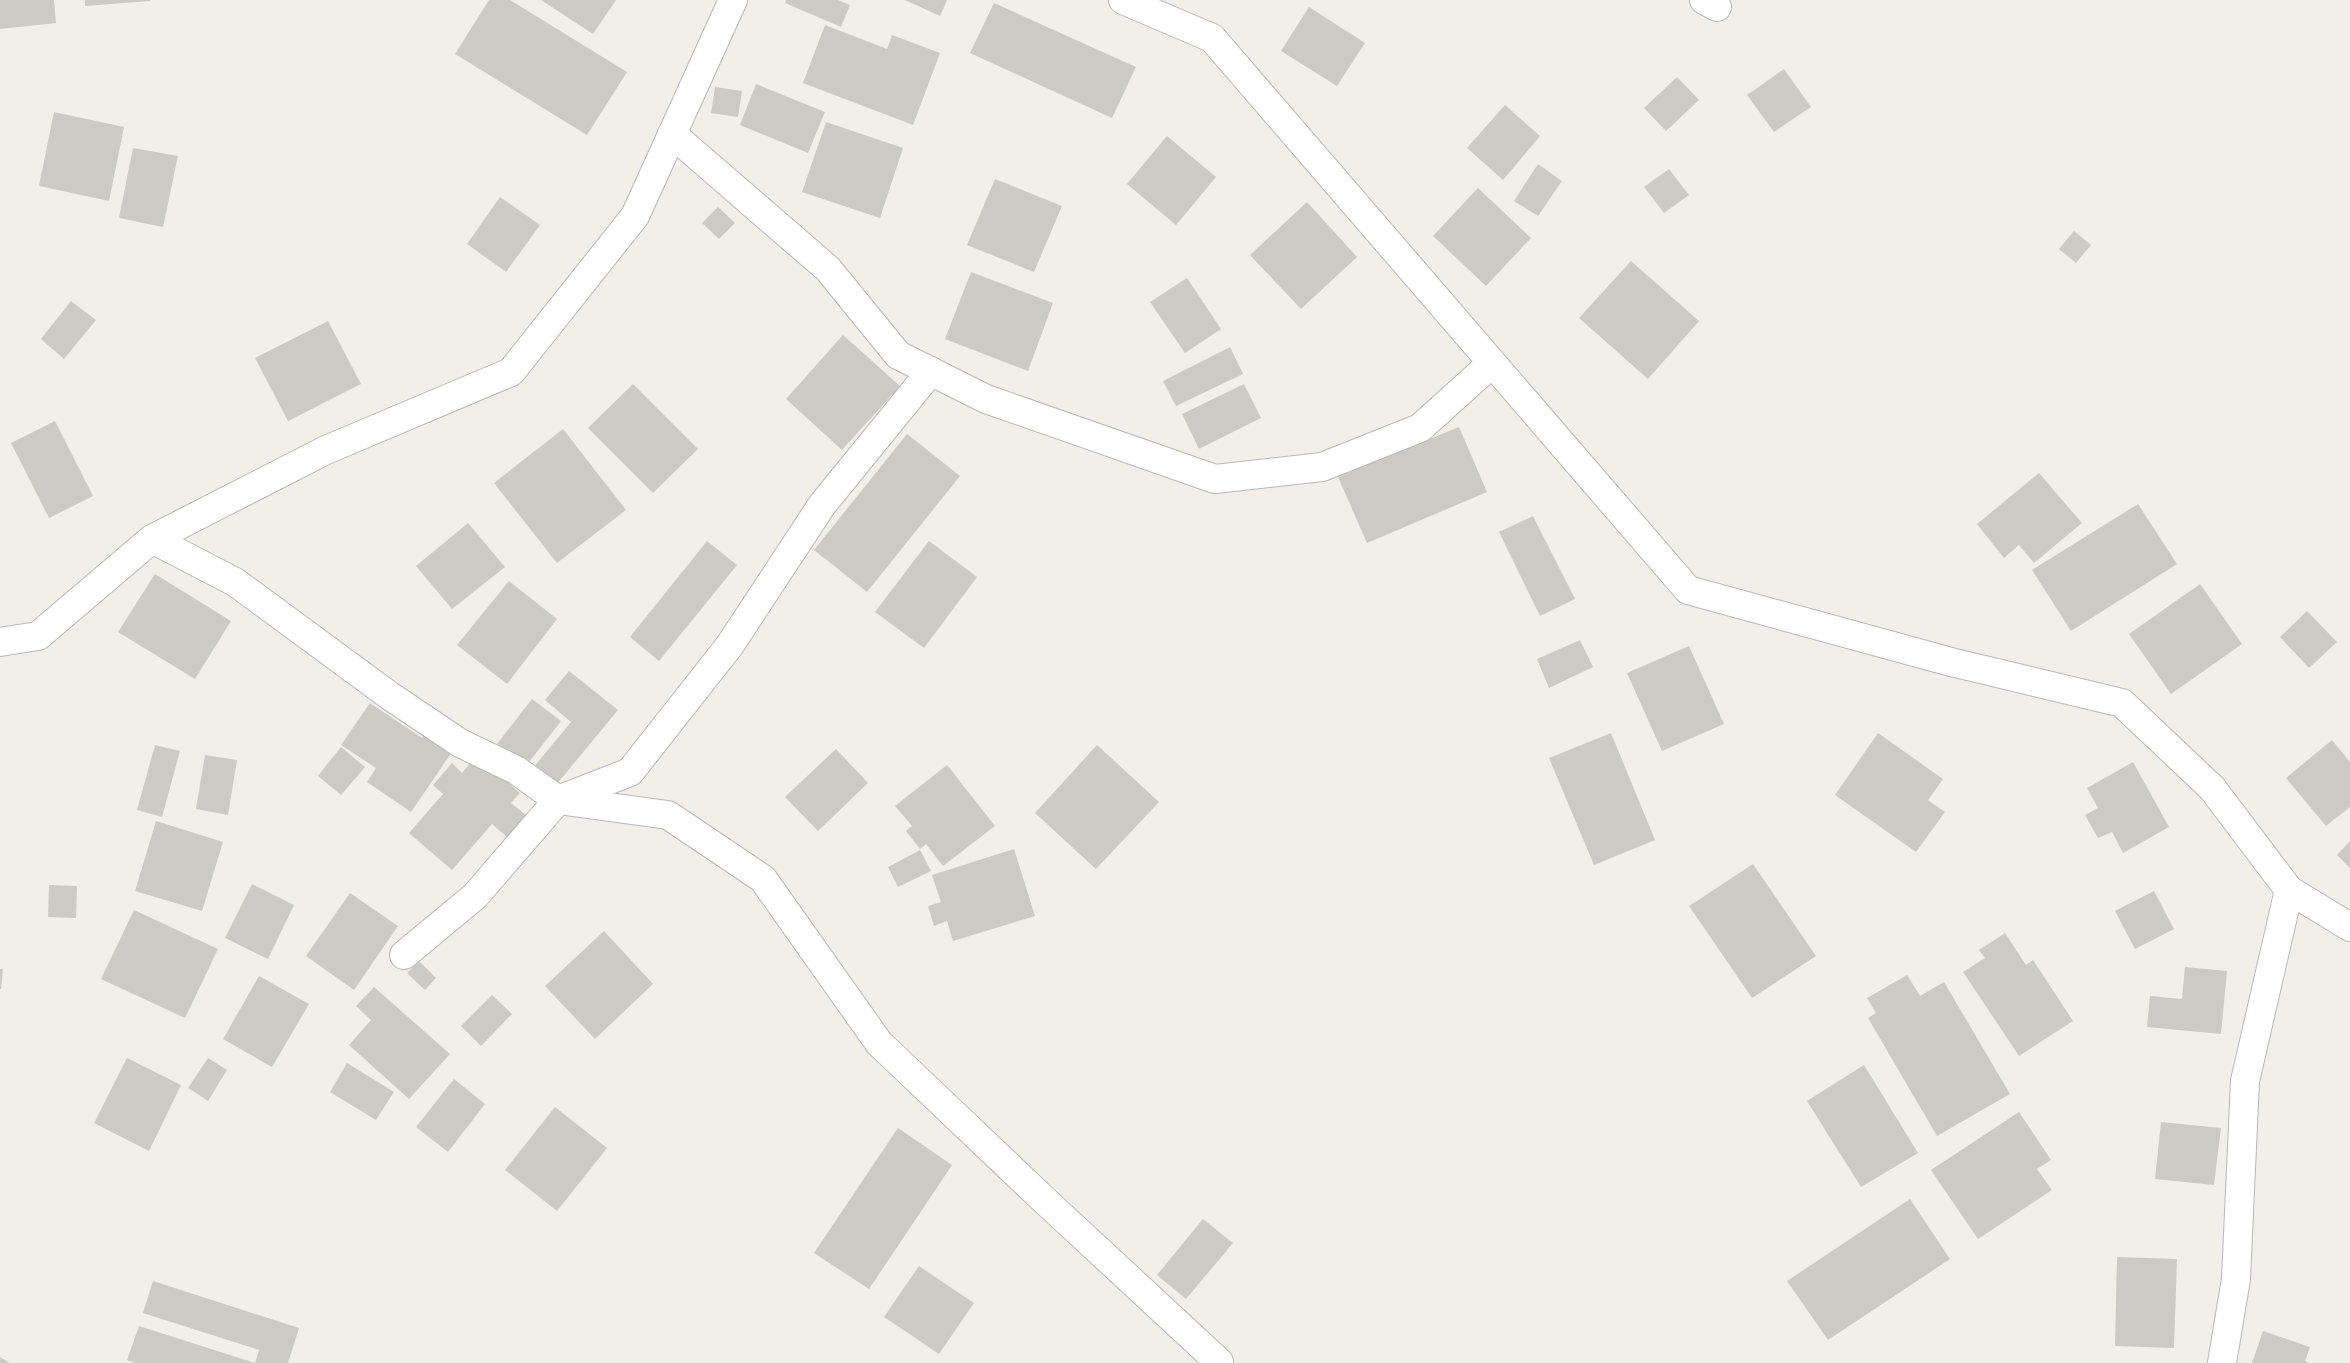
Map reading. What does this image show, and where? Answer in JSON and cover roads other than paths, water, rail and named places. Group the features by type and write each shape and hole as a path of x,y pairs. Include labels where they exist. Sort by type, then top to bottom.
{"street":[{"path":"0,642 38,636 152,539 326,450 511,372 635,216 733,0"},
{"path":"1123,0 1212,38 1491,364 1688,590 1952,662 2122,703 2212,788 2289,890 2350,927"},
{"path":"672,134 828,269 898,355 986,399 1215,479 1322,467 1420,428 1491,364"},
{"path":"404,956 476,896 558,800 630,772 730,645 822,504 931,371"},
{"path":"152,539 235,582 390,696 460,743 516,770 558,800 668,815 763,879 880,1043 1042,1198 1219,1362"},
{"path":"2222,1363 2236,1279 2245,1081 2289,890"}]}
